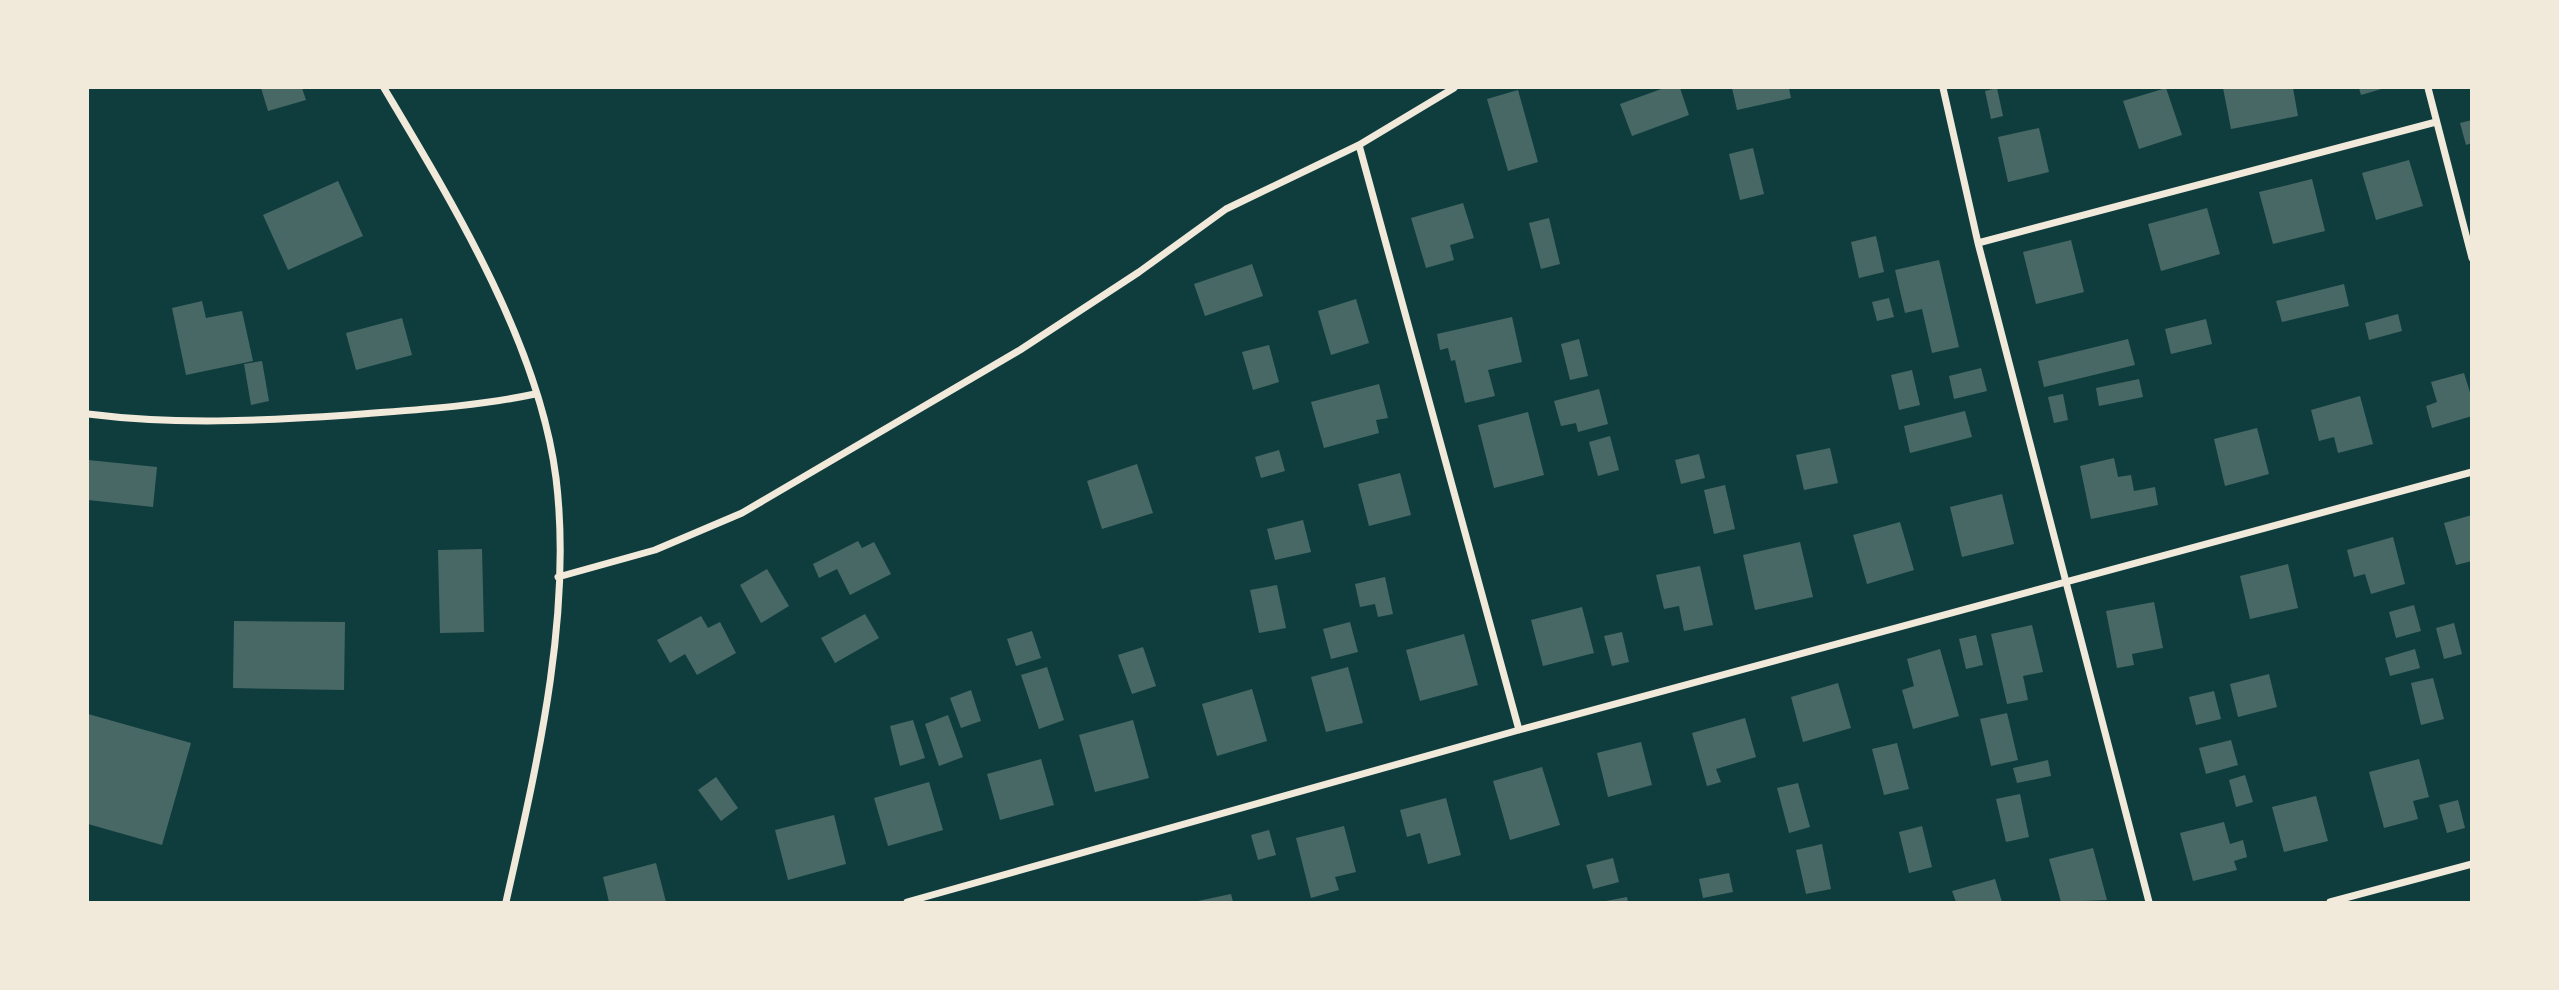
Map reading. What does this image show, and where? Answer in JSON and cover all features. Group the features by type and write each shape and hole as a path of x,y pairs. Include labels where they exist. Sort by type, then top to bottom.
{"street":[{"path":"384,88 468,234 505,315 535,394 556,477 558,577 546,702 506,902"},
{"path":"558,577 655,550 742,513 1020,350 1139,272 1226,209 1359,145 1454,88"},
{"path":"1943,88 1978,243 2149,902"},
{"path":"2428,88 2472,258"},
{"path":"1978,243 2436,122"},
{"path":"1359,145 1519,730"},
{"path":"88,414 188,423 301,418 463,405 535,394"},
{"path":"907,902 1519,730 2472,472"},
{"path":"2330,902 2472,863"}],"building":[{"path":"261,88 302,88 306,100 268,111"},
{"path":"1664,88 1680,88 1689,115 1632,136 1620,104"},
{"path":"1732,88 1789,88 1791,98 1737,110"},
{"path":"1997,88 2003,116 1991,119 1985,91"},
{"path":"2166,88 2182,135 2139,149 2123,101"},
{"path":"2223,88 2293,88 2298,116 2231,129"},
{"path":"2359,88 2385,88 2361,95"},
{"path":"1518,90 1538,162 1508,171 1487,99"},
{"path":"2472,120 2472,143 2466,145 2460,123"},
{"path":"2039,128 2049,172 2008,182 1998,137"},
{"path":"1753,148 1764,194 1740,200 1729,154"},
{"path":"2409,160 2423,206 2376,220 2362,173"},
{"path":"2312,179 2325,231 2273,244 2259,192"},
{"path":"338,181 363,236 288,270 263,215"},
{"path":"1463,203 1474,238 1450,245 1454,260 1426,268 1411,218"},
{"path":"2207,208 2220,254 2161,271 2148,224"},
{"path":"1549,218 1560,264 1541,269 1529,223"},
{"path":"1876,236 1884,272 1859,278 1851,242"},
{"path":"2071,240 2084,292 2036,304 2023,252"},
{"path":"1939,260 1959,347 1932,353 1922,309 1905,313 1895,270"},
{"path":"1252,264 1263,296 1205,316 1194,284"},
{"path":"2344,284 2349,306 2282,322 2276,301"},
{"path":"1889,298 1894,317 1877,321 1872,302"},
{"path":"1356,299 1369,343 1331,355 1318,311"},
{"path":"202,301 206,318 242,311 253,361 186,375 172,308"},
{"path":"2398,314 2402,331 2369,340 2365,323"},
{"path":"1512,317 1522,362 1488,370 1495,396 1465,403 1455,360 1451,361 1448,348 1440,350 1437,334"},
{"path":"402,318 412,355 356,370 346,333"},
{"path":"2206,319 2212,344 2171,354 2165,329"},
{"path":"1579,339 1588,376 1570,380 1561,344"},
{"path":"2128,339 2135,365 2044,387 2038,361"},
{"path":"1269,345 1279,382 1253,390 1242,352"},
{"path":"262,361 269,401 251,405 244,364"},
{"path":"1981,368 1987,391 1954,399 1949,376"},
{"path":"1912,370 1920,405 1899,410 1891,375"},
{"path":"2464,373 2472,399 2472,416 2432,428 2426,406 2437,402 2431,382"},
{"path":"2139,379 2143,397 2099,406 2096,388"},
{"path":"1379,384 1388,418 1376,420 1379,433 1324,448 1311,402"},
{"path":"1599,389 1608,424 1578,432 1576,423 1561,426 1554,401"},
{"path":"2063,394 2068,420 2054,423 2048,397"},
{"path":"2360,396 2373,444 2338,453 2334,437 2319,441 2311,410"},
{"path":"1965,411 1972,437 1910,453 1904,426"},
{"path":"1528,412 1544,475 1494,488 1478,425"},
{"path":"2257,428 2269,474 2225,486 2214,439"},
{"path":"1610,436 1619,470 1598,476 1589,442"},
{"path":"1830,448 1838,483 1804,490 1796,455"},
{"path":"1279,450 1285,471 1261,478 1255,457"},
{"path":"1699,454 1705,478 1681,484 1675,460"},
{"path":"2114,458 2118,477 2131,475 2134,491 2155,487 2158,505 2091,519 2080,466"},
{"path":"88,460 157,467 153,507 88,500"},
{"path":"1137,464 1153,513 1102,529 1087,481"},
{"path":"1400,473 1411,515 1369,526 1358,484"},
{"path":"1725,485 1735,529 1714,534 1704,490"},
{"path":"2002,494 2014,544 1962,557 1950,507"},
{"path":"2472,515 2472,561 2456,565 2444,523"},
{"path":"1303,520 1311,552 1275,560 1267,529"},
{"path":"1900,522 1914,570 1867,584 1853,535"},
{"path":"2393,537 2405,584 2371,594 2365,574 2354,577 2347,550"},
{"path":"858,541 862,548 874,542 891,574 850,595 837,569 819,578 813,564"},
{"path":"1800,542 1813,597 1755,610 1743,555"},
{"path":"482,549 484,632 440,633 438,550"},
{"path":"2288,564 2298,608 2250,619 2240,576"},
{"path":"1700,566 1713,625 1684,631 1679,606 1664,609 1656,575"},
{"path":"767,569 789,606 761,623 740,585"},
{"path":"1385,577 1393,614 1378,617 1375,604 1360,607 1355,584"},
{"path":"1277,585 1286,628 1259,633 1250,590"},
{"path":"2154,602 2163,648 2132,654 2134,665 2117,668 2106,611"},
{"path":"2414,605 2421,631 2396,638 2389,612"},
{"path":"1582,607 1594,653 1543,666 1531,620"},
{"path":"865,614 879,638 835,663 821,638"},
{"path":"701,616 708,628 720,622 736,653 697,675 685,654 670,663 657,640"},
{"path":"234,621 345,622 344,690 233,688"},
{"path":"1350,622 1358,652 1331,659 1323,629"},
{"path":"2454,623 2462,654 2444,659 2436,628"},
{"path":"2032,625 2043,672 2023,676 2028,700 2007,704 1991,634"},
{"path":"1032,631 1041,658 1016,666 1007,639"},
{"path":"1622,632 1629,662 1612,666 1604,636"},
{"path":"1464,634 1478,685 1420,701 1406,650"},
{"path":"1976,635 1983,665 1966,669 1959,639"},
{"path":"1143,647 1156,686 1132,694 1118,655"},
{"path":"1940,649 1959,716 1913,729 1902,690 1914,686 1907,659"},
{"path":"2415,649 2420,668 2390,676 2385,658"},
{"path":"1047,667 1064,720 1039,729 1021,675"},
{"path":"1348,667 1363,723 1326,732 1311,677"},
{"path":"2269,674 2277,707 2238,717 2230,684"},
{"path":"2433,678 2444,719 2421,725 2411,683"},
{"path":"1838,683 1851,728 1803,742 1791,697"},
{"path":"1252,689 1267,741 1217,756 1202,704"},
{"path":"971,690 981,721 961,728 950,698"},
{"path":"2214,691 2221,719 2196,725 2189,697"},
{"path":"2007,713 2018,760 1991,766 1980,719"},
{"path":"88,714 191,743 162,845 88,824"},
{"path":"948,715 963,757 939,766 925,724"},
{"path":"1745,718 1756,757 1716,769 1721,782 1707,786 1692,733"},
{"path":"913,720 925,758 900,766 890,726"},
{"path":"1133,720 1149,778 1095,792 1079,735"},
{"path":"2231,740 2238,765 2206,774 2199,748"},
{"path":"1641,742 1652,785 1608,797 1597,753"},
{"path":"1897,743 1909,789 1884,795 1872,749"},
{"path":"1041,759 1054,805 1000,820 987,774"},
{"path":"2419,759 2429,797 2413,801 2418,819 2384,828 2369,772"},
{"path":"2048,760 2051,776 2017,783 2013,768"},
{"path":"1542,767 1560,825 1510,840 1493,781"},
{"path":"2245,775 2253,802 2236,807 2229,780"},
{"path":"716,777 738,808 721,821 698,790"},
{"path":"929,782 943,830 888,846 874,798"},
{"path":"1798,783 1810,827 1789,833 1777,788"},
{"path":"2020,794 2029,837 2006,842 1996,799"},
{"path":"2316,796 2328,841 2284,852 2272,807"},
{"path":"1446,798 1461,855 1428,864 1420,833 1407,837 1400,810"},
{"path":"2458,800 2465,828 2447,833 2439,805"},
{"path":"834,815 846,864 788,880 775,830"},
{"path":"2224,822 2230,844 2243,840 2247,857 2234,861 2237,870 2193,881 2180,833"},
{"path":"1344,826 1356,872 1335,877 1339,890 1311,898 1296,838"},
{"path":"1922,826 1932,867 1909,873 1899,832"},
{"path":"1269,830 1276,855 1258,860 1251,835"},
{"path":"1822,844 1831,889 1806,894 1796,850"},
{"path":"2093,848 2107,900 2061,902 2049,859"},
{"path":"1613,858 1619,882 1593,889 1586,865"},
{"path":"656,863 666,902 609,902 603,877"},
{"path":"1729,873 1733,892 1703,898 1699,879"},
{"path":"1995,879 2002,902 1956,902 1952,891"},
{"path":"1231,894 1233,902 1198,902 1198,901"},
{"path":"1627,897 1628,902 1606,902 1606,901"}]}
